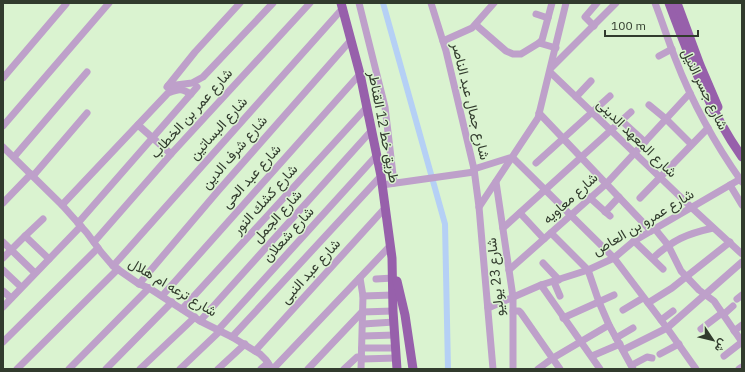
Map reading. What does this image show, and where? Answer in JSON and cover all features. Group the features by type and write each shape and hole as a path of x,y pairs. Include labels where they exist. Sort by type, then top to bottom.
{"main road":[{"path":"669,3 685,48 706,96 727,135 742,157"},
{"path":"677,3 706,80 718,106 742,148"},
{"name":"طريق خط 12 القناطر","path":"342,6 368,107 381,180 395,290 393,311 396,369"},
{"name":"طريق خط 12 القناطر","path":"392,258 395,290 405,315 413,369"},
{"path":"395,290 400,332 402,369"},
{"path":"395,290 408,369"}],"street":[{"path":"3,126 109,3"},
{"path":"158,102 168,86 195,52 240,3"},
{"path":"168,86 192,83 203,77 273,3"},
{"name":"شارع عمر بن الخطاب","path":"3,342 96,245 171,154 310,3"},
{"path":"359,3 385,107 394,183"},
{"name":"شارع جمال عبد الناصر","path":"431,3 443,41 474,170 479,207"},
{"path":"443,41 472,28 494,3"},
{"path":"476,25 506,51 513,54 521,54 542,40 552,3"},
{"path":"479,207 513,158 535,124 540,113 566,3"},
{"path":"594,26 585,17 597,3"},
{"path":"551,70 616,3"},
{"name":"شارع جسر النيل","path":"655,3 690,93 708,128 741,180"},
{"path":"3,78 66,4"},
{"name":"شارع البساتين","path":"17,369 116,268 342,6"},
{"path":"536,14 548,18"},
{"name":"شارع شرف الدين","path":"139,284 218,190 351,40"},
{"path":"539,43 556,48"},
{"path":"659,56 672,49"},
{"name":"شارع المعهد الدينى","path":"551,70 611,131 742,254"},
{"path":"14,157 88,72"},
{"name":"شارع عبد الحى","path":"162,296 360,74"},
{"path":"576,97 591,81"},
{"path":"3,307 80,225 198,87"},
{"path":"62,205 168,93 182,89 191,94"},
{"name":"شارع معاويه","path":"509,270 589,197 606,184 690,93"},
{"path":"536,163 610,96"},
{"path":"649,105 666,119 691,144"},
{"name":"شارع كشك النور","path":"182,309 368,107"},
{"path":"503,228 631,112"},
{"path":"540,113 606,184 668,245 686,277 714,301 742,342 724,356"},
{"path":"3,203 32,175 87,114"},
{"path":"622,121 645,142"},
{"path":"138,125 171,154"},
{"path":"640,198 708,128"},
{"name":"شارع الجمل","path":"140,369 198,319 372,130"},
{"name":"شارع ترعه ام هلال","path":"4,150 14,157 62,205 116,268 139,284 149,288 198,319 245,344 263,356 271,367"},
{"name":"شارع شعلان","path":"180,369 219,330 377,155"},
{"path":"232,337 381,180 394,183 459,174 513,158"},
{"path":"513,158 614,258 696,369"},
{"name":"شارع عمرو بن العاص","path":"488,308 540,286 588,270 614,258 634,241 741,180"},
{"name":"شارع 23 يوليو","path":"496,182 513,297 513,369"},
{"path":"730,185 742,205"},
{"path":"589,197 608,214 619,197"},
{"name":"شارع 23 يوليو","path":"479,207 494,369"},
{"name":"شارع عبد النبى","path":"255,351 385,208"},
{"path":"520,213 544,239"},
{"path":"3,258 43,219"},
{"path":"653,258 668,245 689,234 713,228"},
{"path":"551,233 588,270 599,302 632,368 647,357 652,358"},
{"path":"26,236 49,259"},
{"path":"634,241 663,269"},
{"path":"3,242 35,273"},
{"path":"623,310 665,293 730,242"},
{"path":"261,369 271,367 390,246"},
{"path":"592,356 620,344 667,328 742,262"},
{"path":"544,264 557,281 560,296"},
{"path":"3,270 21,287"},
{"path":"360,278 363,296 361,369"},
{"path":"376,279 393,278"},
{"path":"540,286 600,369"},
{"path":"69,369 149,288"},
{"path":"363,296 395,290"},
{"path":"3,291 11,298"},
{"path":"563,318 614,295"},
{"path":"106,369 172,302"},
{"path":"701,329 733,306"},
{"path":"308,369 362,312 393,311"},
{"path":"513,311 519,311 521,313 560,369"},
{"path":"661,320 673,311"},
{"path":"363,324 394,322"},
{"path":"538,369 553,358 610,325"},
{"path":"734,331 742,325"},
{"path":"620,344 633,328"},
{"path":"363,336 395,335"},
{"path":"218,369 245,344"},
{"path":"660,354 679,344"},
{"path":"362,348 395,348"},
{"path":"344,369 356,357 396,358"}],"waterway":[{"path":"383,3 445,224 448,369"}]}
